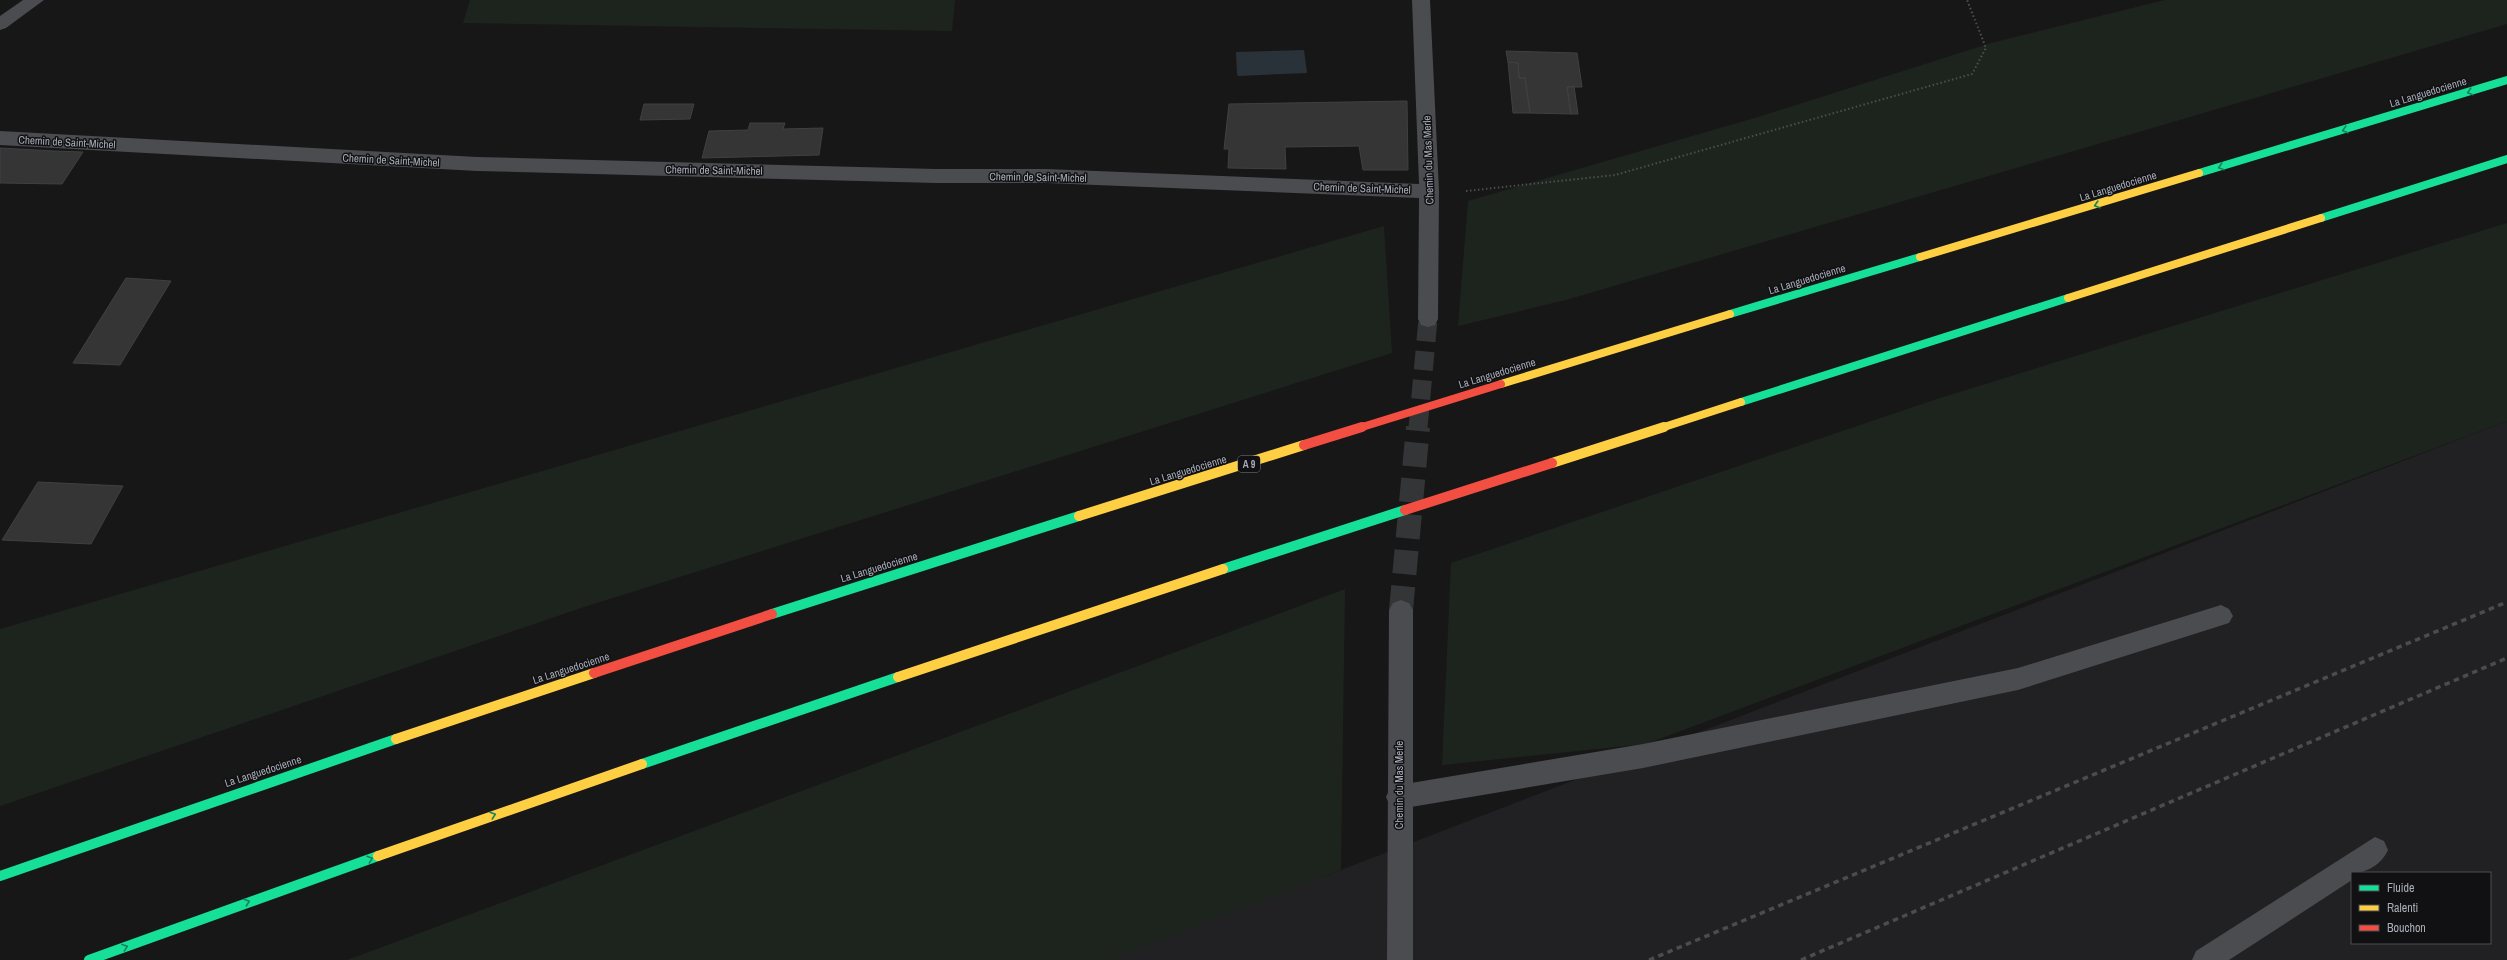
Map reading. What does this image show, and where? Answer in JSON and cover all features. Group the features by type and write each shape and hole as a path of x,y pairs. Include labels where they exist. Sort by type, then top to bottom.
{"highway":[{"name":"La Languedocienne","path":"0,876 219,798 777,612 1612,350 2507,80"},
{"path":"89,960 651,759 989,645 2507,159"}],"street":[{"path":"0,24 35,0"},
{"name":"Chemin du Mas Merle","path":"1421,0 1429,191 1428,319"},
{"name":"Chemin de Saint-Michel","path":"0,138 478,164 936,176 1046,176 1429,191"},
{"name":"Chemin du Mas Merle","path":"1400,960 1399,797 1401,610"},
{"path":"1399,797 1497,779 1643,756 2018,679 2221,616"},
{"path":"2205,960 2375,850"}],"path":[{"path":"1429,191 1459,192 1615,175 1972,74 1986,48 1968,0"}],"shaded area":[{"path":"470,0 955,0 952,31 463,23"},
{"path":"2165,0 2507,0 2507,24 1566,300 1458,326 1468,201 1758,117 1991,43"},
{"path":"1304,50 1307,73 1238,76 1237,74 1236,52"},
{"path":"2507,223 2507,421 1646,744 1442,765 1451,563 1940,398"},
{"path":"1384,226 1392,353 581,608 0,806 0,629"},
{"path":"2507,421 2507,960 1107,960"},
{"path":"1345,589 1341,870 1110,960 347,960"}],"building":[{"path":"1506,51 1577,53 1582,87 1567,87 1571,114 1530,113 1525,78 1519,78 1518,63 1508,62"},
{"path":"1508,62 1518,63 1519,78 1525,78 1530,113 1513,113"},
{"path":"1574,86 1578,114 1571,114 1567,87"},
{"path":"1407,101 1408,170 1363,170 1359,146 1285,147 1286,169 1228,168 1229,149 1224,149 1229,104"},
{"path":"644,104 694,104 690,119 640,120"},
{"path":"750,123 785,123 783,129 823,128 819,155 702,158 709,131 748,130"},
{"path":"0,148 83,152 62,184 0,183"},
{"path":"126,278 171,281 120,365 73,363"},
{"path":"38,482 123,486 91,544 2,540"}],"tunnel":[{"path":"1418,428 1428,319"},
{"path":"1401,610 1418,427"}],"railway":[{"path":"1649,960 2507,602"},
{"path":"1801,960 2507,658"}],"traffic: fast":[{"path":"2199,173 2507,80"},
{"path":"2321,218 2507,159"},
{"path":"1730,314 1920,257"},
{"path":"1741,402 2068,298"},
{"path":"1223,569 1405,510"},
{"path":"772,614 1079,516"},
{"path":"642,764 898,677"},
{"path":"0,876 396,739"},
{"path":"89,960 378,856"}],"traffic: slow":[{"path":"1920,257 2199,173"},
{"path":"2068,298 2321,218"},
{"path":"1501,384 1730,314"},
{"path":"1552,463 1741,402"},
{"path":"1079,516 1304,445"},
{"path":"898,677 1223,569"},
{"path":"396,739 594,673"},
{"path":"378,856 642,764"}],"traffic: jam":[{"path":"1304,445 1501,384"},
{"path":"1405,510 1552,463"},
{"path":"594,673 772,614"}]}
